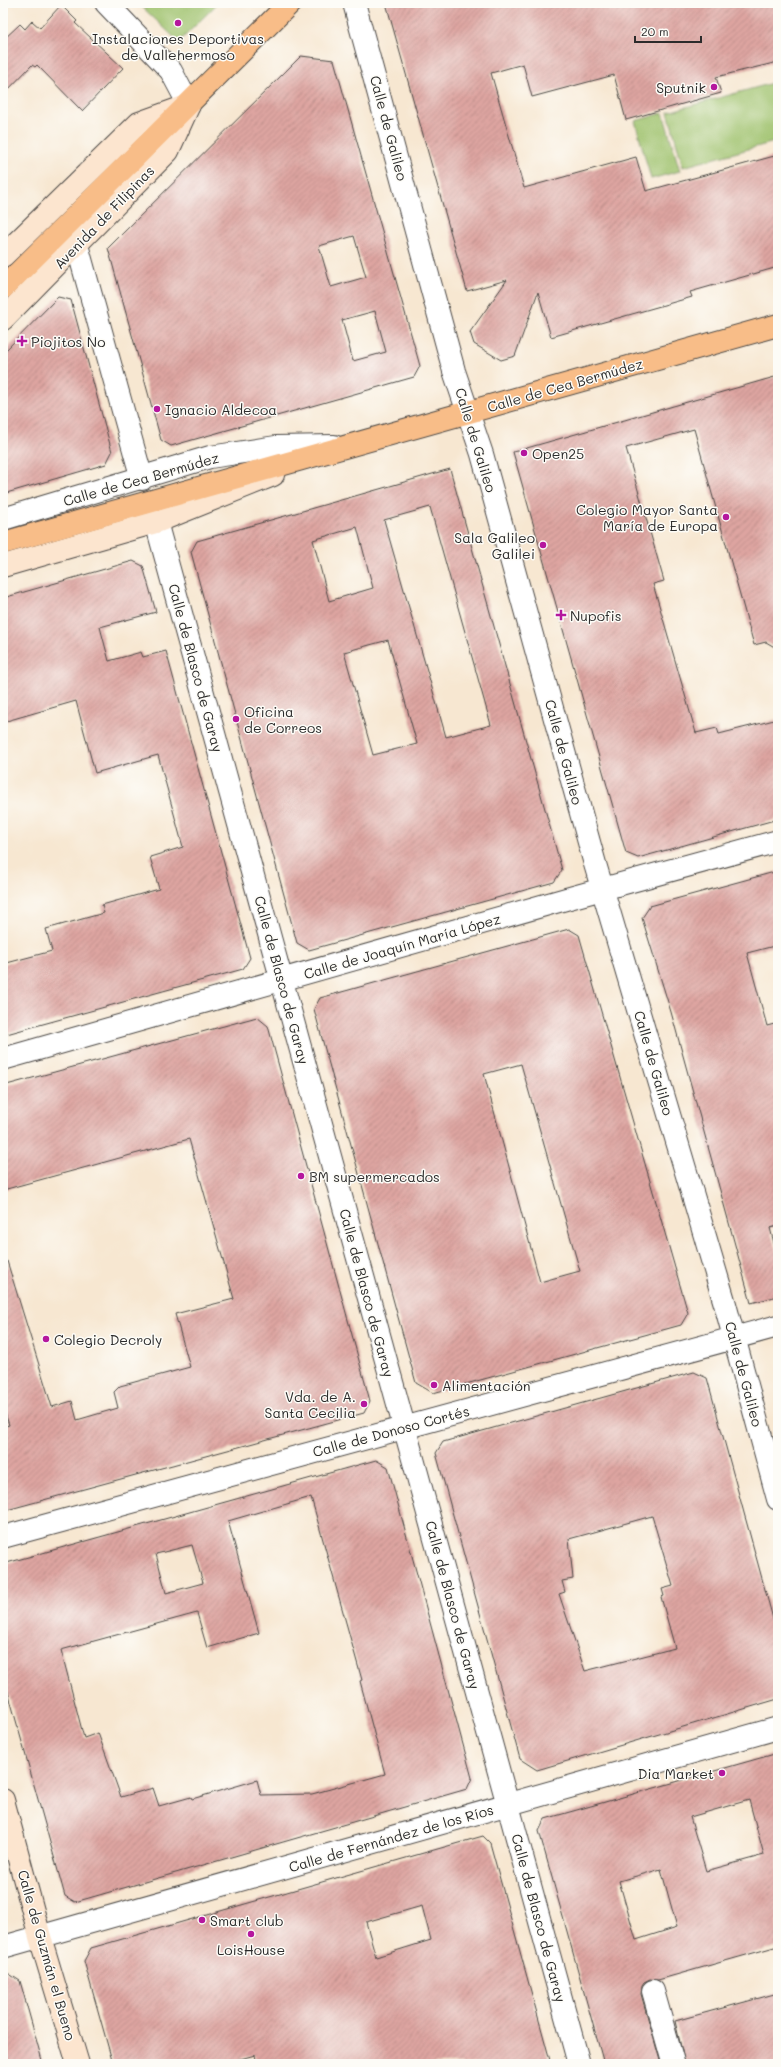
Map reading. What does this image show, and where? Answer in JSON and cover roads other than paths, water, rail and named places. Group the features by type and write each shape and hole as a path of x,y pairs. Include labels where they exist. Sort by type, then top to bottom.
{"main road":[{"name":"Avenida de Filipinas","path":"3,288 290,3"},
{"name":"Calle de Cea Bermúdez","path":"3,543 353,446 778,325"}],"street":[{"path":"106,3 171,72 189,104"},
{"name":"Calle de Galileo","path":"354,3 454,372 469,413 603,889 778,1499"},
{"name":"Avenida de Filipinas","path":"3,319 168,151 189,104"},
{"name":"Avenida de Filipinas","path":"3,256 139,124 189,104"},
{"path":"77,245 142,478"},
{"name":"Calle de Cea Bermúdez","path":"3,518 210,457 276,447 353,446"},
{"name":"Calle de Cea Bermúdez","path":"3,566 156,522 324,454"},
{"name":"Calle de Blasco de Garay","path":"156,522 579,2064"},
{"name":"Calle de Joaquín María López","path":"3,1059 778,841"},
{"name":"Calle de Donoso Cortés","path":"3,1537 778,1326"},
{"name":"Calle de Fernández de los Ríos","path":"3,1948 778,1728"},
{"name":"Calle de Guzmán el Bueno","path":"3,1800 40,1937 78,2064"},
{"path":"653,1991 673,2062"}],"place":[{"name":"Instalaciones Deportivas de Vallehermoso","path":"178,23"},
{"name":"Sputnik","path":"714,87"},
{"name":"Piojitos No","path":"22,341"},
{"name":"Ignacio Aldecoa","path":"157,409"},
{"name":"Open25","path":"524,453"},
{"name":"Colegio Mayor Santa María de Europa","path":"726,517"},
{"name":"Sala Galileo Galilei","path":"543,545"},
{"name":"Nupofis","path":"561,615"},
{"name":"Oficina de Correos","path":"236,719"},
{"name":"BM supermercados","path":"301,1176"},
{"name":"Colegio Decroly","path":"46,1339"},
{"name":"Alimentación","path":"434,1385"},
{"name":"Vda. de A. Santa Cecilia","path":"364,1404"},
{"name":"Dia Market","path":"722,1773"},
{"name":"Smart club","path":"202,1920"},
{"name":"LoisHouse","path":"251,1934"}]}
